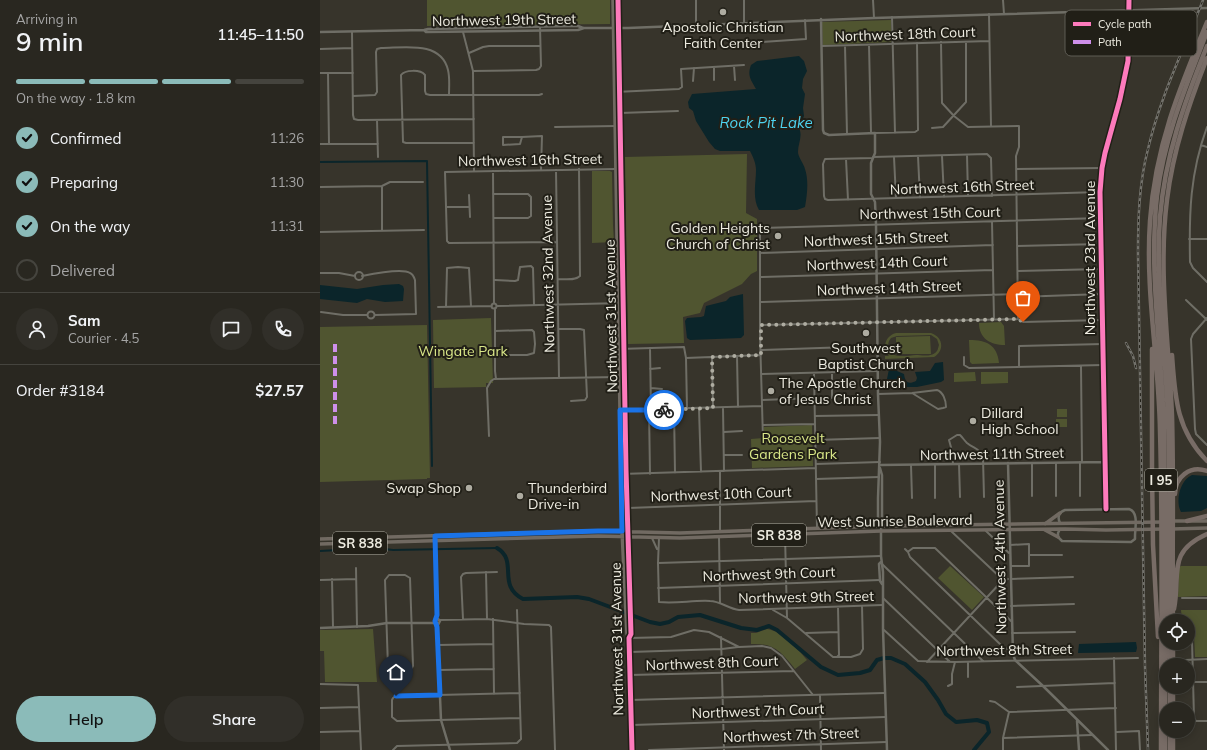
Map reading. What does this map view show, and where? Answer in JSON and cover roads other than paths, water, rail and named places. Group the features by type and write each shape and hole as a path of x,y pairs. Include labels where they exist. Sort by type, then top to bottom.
{"highway":[{"name":"I 95","path":"1197,47 1207,22"},
{"path":"1157,196 1164,158 1174,120 1207,32"},
{"path":"1171,614 1168,420 1159,278 1159,239 1162,192 1171,147 1184,103 1207,46"},
{"name":"I 95","path":"1161,658 1162,560 1160,422 1149,261 1149,230 1158,160 1172,108 1193,56"},
{"name":"I 95","path":"1171,614 1172,420 1164,255 1166,201 1171,171 1180,134 1189,105 1207,58"},
{"path":"1158,160 1154,257 1164,434 1165,750"},
{"path":"1159,239 1166,201"},
{"path":"1152,303 1150,322 1153,369 1152,493 1158,638 1161,658"},
{"path":"1166,320 1171,342 1179,416 1191,442 1207,460"},
{"path":"1172,534 1175,516 1175,490 1178,482 1184,474 1191,470 1198,469 1207,471"},
{"path":"1185,521 1207,516"},
{"path":"1172,614 1176,599 1176,570 1179,560 1185,550 1192,543 1207,534"},
{"name":"I 95","path":"1161,694 1161,750"},
{"path":"1170,738 1170,750"},
{"path":"1174,738 1174,750"}],"main road":[{"name":"Northwest 31st Avenue","path":"613,0 620,92 621,303 619,349 626,474 630,595 628,620 631,634 629,638 629,652 632,750"},
{"name":"Northwest 31st Avenue","path":"618,0 616,28 615,168 624,348 621,474 622,537 625,589 628,607"},
{"path":"615,168 620,174"},
{"path":"620,377 624,385"},
{"path":"1045,524 1060,513"},
{"name":"West Sunrise Boulevard","path":"320,539 598,531 680,533 881,526 1207,521"},
{"path":"792,534 796,532 812,531 817,528"},
{"name":"West Sunrise Boulevard","path":"320,544 435,543 598,536 659,538 881,531 1009,529 1153,530 1207,528"},
{"path":"1042,529 1051,532 1058,537"},
{"path":"712,537 718,535 720,532"},
{"path":"719,537 725,532"},
{"path":"339,544 342,542 372,540 375,538"},
{"path":"625,589 630,595"}],"street":[{"path":"696,0 696,25"},
{"path":"744,0 744,23"},
{"path":"873,0 874,18"},
{"path":"1003,0 1004,14"},
{"name":"Northwest 23rd Avenue","path":"1129,0 1129,10"},
{"name":"Northwest 19th Street","path":"1129,10 1207,8"},
{"name":"Northwest 19th Street","path":"424,30 426,32 463,32 578,26 584,28 616,28 805,20 1065,12"},
{"path":"989,14 991,126"},
{"path":"892,17 895,133"},
{"path":"748,43 806,40 805,20"},
{"path":"821,20 823,130 824,133 829,135 916,132 918,130 917,43"},
{"name":"Northwest 19th Street","path":"320,32 451,28 540,28"},
{"path":"473,71 539,69 541,66 540,28"},
{"path":"352,32 354,118 358,120 474,118"},
{"path":"463,32 473,71 474,171"},
{"name":"Northwest 18th Court","path":"822,46 990,41"},
{"path":"941,42 942,103 954,116 966,126 1019,126 1019,147 1016,156 1018,319"},
{"path":"932,128 942,128 966,102 966,42"},
{"path":"869,45 871,134"},
{"path":"468,53 489,46 540,46"},
{"path":"845,46 847,134"},
{"path":"353,96 375,95 377,92 377,50 380,48 423,47 433,50 442,57 446,64 449,76 449,95"},
{"path":"320,49 352,48"},
{"name":"Northwest 23rd Avenue","path":"1106,509 1100,192 1102,168 1125,77 1128,56"},
{"path":"615,92 680,89 682,87 681,69 744,65"},
{"path":"734,66 735,80"},
{"path":"714,67 714,80"},
{"path":"693,81 694,68"},
{"path":"320,73 352,73"},
{"path":"328,73 330,144"},
{"path":"474,143 403,142 401,120 402,73 424,73 425,91 426,94 430,95 542,94"},
{"path":"620,113 678,111"},
{"path":"377,120 378,157"},
{"path":"555,127 620,126"},
{"path":"1207,127 1200,145 1194,171 1189,209 1191,265 1207,282"},
{"path":"875,134 875,153 871,163 872,194 875,202 876,224 880,438 878,520 881,526"},
{"path":"522,137 520,144 503,145 503,136 542,136 541,170"},
{"path":"320,144 378,144"},
{"path":"1200,145 1207,147"},
{"path":"848,200 846,159 873,157 987,154 991,158 992,196"},
{"path":"967,155 968,196"},
{"path":"918,156 920,198"},
{"path":"942,156 944,197"},
{"path":"894,157 896,198"},
{"name":"Northwest 16th Street","path":"846,159 825,159 825,199 848,200 1100,192"},
{"name":"Northwest 16th Street","path":"446,207 446,172 615,168"},
{"path":"1016,170 1102,168"},
{"path":"558,278 573,279 580,276 579,169"},
{"name":"Northwest 32nd Avenue","path":"556,170 559,378"},
{"path":"493,171 496,379"},
{"path":"320,187 382,186 390,182 423,182"},
{"path":"382,186 382,230"},
{"path":"493,194 530,195 531,197 531,216 528,218 493,218"},
{"path":"469,195 470,217"},
{"path":"469,206 446,207 447,241 449,243 557,242"},
{"name":"Northwest 15th Court","path":"760,253 760,230 765,227 1101,218"},
{"path":"992,222 994,319"},
{"path":"320,232 424,230"},
{"path":"1189,239 1207,239"},
{"path":"1017,246 1101,244"},
{"name":"Northwest 15th Street","path":"760,253 993,246"},
{"path":"760,253 763,439"},
{"path":"494,280 518,280 520,267 531,266 533,268 534,305"},
{"path":"446,307 447,268 458,267 469,268 471,306"},
{"path":"1018,271 1102,269"},
{"name":"Northwest 14th Court","path":"760,277 994,270"},
{"path":"320,273 339,273 355,276 356,279 359,280 362,276 386,272 408,271 415,280 416,314 375,314 371,311 368,312 368,315"},
{"path":"355,276 358,272 361,273 362,276"},
{"name":"Northwest 14th Street","path":"761,302 1018,294"},
{"path":"1018,297 1102,294"},
{"path":"1186,300 1207,319 1193,334 1192,340 1194,429 1196,434 1207,445"},
{"path":"438,307 492,306 496,304 559,305 621,303"},
{"path":"320,312 343,315 368,315 369,318 374,317 375,314"},
{"path":"761,325 994,319 1018,319 1023,322 1103,320"},
{"path":"559,329 584,330 587,398 586,400 571,401"},
{"path":"495,331 532,330 534,332 534,353 527,355 495,354"},
{"path":"1019,367 1019,346 1103,344"},
{"path":"761,350 878,346"},
{"path":"619,349 684,347 686,358 686,409"},
{"path":"650,348 650,474"},
{"path":"686,358 761,355"},
{"path":"737,356 738,407"},
{"path":"712,357 713,408"},
{"path":"964,357 964,365 969,368 1103,365"},
{"path":"1080,496 1081,366"},
{"path":"650,369 660,368"},
{"path":"762,374 878,371"},
{"path":"832,372 832,398"},
{"path":"814,373 817,528"},
{"path":"489,436 487,388 494,379 620,377"},
{"path":"651,388 662,389"},
{"path":"878,394 912,393 937,390 944,398 946,407 938,409 912,393"},
{"path":"762,400 815,398"},
{"path":"623,411 762,406"},
{"path":"699,408 701,472"},
{"path":"723,408 724,471"},
{"path":"674,409 675,473"},
{"path":"815,416 879,415"},
{"path":"763,425 815,424"},
{"path":"724,432 742,431"},
{"path":"953,464 950,440 957,435 960,435 968,444 976,447 983,458 984,497"},
{"path":"815,440 880,438"},
{"path":"936,459 946,452 952,451"},
{"path":"724,455 742,455"},
{"name":"Northwest 11th Street","path":"816,464 911,465 1105,462"},
{"name":"Northwest 24th Avenue","path":"1008,463 1009,579 1012,650 1015,660"},
{"path":"1032,463 1032,496"},
{"path":"1056,463 1056,496"},
{"path":"935,464 935,498"},
{"path":"959,464 960,497"},
{"path":"880,465 882,475 880,556 883,572 883,652 887,750"},
{"path":"911,465 912,498"},
{"path":"621,474 816,468"},
{"path":"720,471 720,532"},
{"path":"816,479 879,477"},
{"name":"Northwest 10th Court","path":"627,508 816,501"},
{"path":"1060,529 1058,537 1060,540 1066,542 1133,541 1136,536 1136,514 1129,509 1067,510 1060,513 1058,517 1061,524"},
{"path":"960,539 960,532 962,530"},
{"path":"985,530 1009,553"},
{"path":"951,531 1002,581"},
{"path":"785,535 787,618"},
{"path":"435,536 441,720 450,750"},
{"path":"719,537 720,603"},
{"path":"652,538 658,550"},
{"path":"658,588 659,538"},
{"path":"1009,545 1030,544 1029,566 1010,566"},
{"path":"908,552 913,548 936,549 940,547"},
{"path":"936,549 1011,621"},
{"path":"905,550 908,552 910,557 1004,648 1012,650"},
{"path":"1029,555 1062,554"},
{"path":"658,564 785,558 880,556"},
{"path":"882,563 983,661"},
{"path":"882,563 879,564 880,580 882,584"},
{"path":"356,568 357,627"},
{"path":"883,572 886,570 890,571"},
{"path":"486,572 487,619"},
{"path":"463,619 461,577 463,574 497,572"},
{"path":"405,575 410,578 412,623 412,669 409,671 392,671 388,667 385,580 387,577 405,575"},
{"path":"927,662 988,598 1002,581 1009,579 1073,577"},
{"path":"332,579 333,627"},
{"path":"320,580 356,579"},
{"name":"Northwest 9th Court","path":"658,588 880,580"},
{"name":"Northwest 9th Street","path":"658,588 659,602 710,601 720,603 732,609 882,605"},
{"path":"882,597 950,662"},
{"path":"1182,598 1207,598"},
{"path":"1011,606 1074,604"},
{"path":"772,609 787,618 834,656 852,657 860,654 863,650 862,606"},
{"path":"837,657 839,655 838,607"},
{"path":"394,749 398,746 519,742 520,693 517,610"},
{"path":"320,628 357,627 463,619 493,619 518,623 550,625 555,750"},
{"path":"493,619 494,694"},
{"name":"Northwest 8th Street","path":"883,629 918,661 968,662 1138,658"},
{"path":"629,638 671,637 694,630 709,632 722,637 739,647"},
{"path":"805,633 838,632"},
{"path":"1011,633 1075,632"},
{"path":"722,637 724,749"},
{"path":"438,646 494,644"},
{"path":"629,652 762,646 771,648 782,656 813,695"},
{"path":"1114,658 1117,732 1116,750"},
{"path":"1195,659 1207,659"},
{"path":"1015,660 1108,750"},
{"path":"948,686 952,684 952,674 955,662"},
{"path":"968,662 968,677"},
{"path":"439,670 494,669"},
{"name":"Northwest 8th Court","path":"630,675 794,671"},
{"path":"1195,682 1207,682"},
{"path":"1017,686 1115,683"},
{"path":"320,684 358,684 361,750"},
{"path":"630,700 884,692"},
{"path":"520,693 396,696 393,698 392,717 395,720 520,718"},
{"path":"820,694 822,750"},
{"path":"1194,694 1195,720 1207,721"},
{"path":"990,701 995,702 1010,712 1116,708"},
{"path":"320,708 359,708"},
{"path":"1003,750 1003,738 1010,712"},
{"name":"Northwest 7th Court","path":"631,725 885,717"},
{"path":"1077,720 1079,750"},
{"path":"1117,732 1140,731 1140,750"},
{"path":"320,732 360,732"},
{"path":"1003,738 1092,735"},
{"name":"Northwest 7th Street","path":"648,750 724,749 886,742"}],"water":[{"name":"Rock Pit Lake","path":"799,56 804,61 807,71 803,79 802,88 805,94 803,108 804,116 799,128 800,137 798,152 807,178 805,207 797,210 759,210 755,195 756,170 750,151 720,151 715,149 696,121 693,111 689,108 688,102 692,94 756,89 751,80 751,65 757,61"},
{"path":"399,284 403,286 404,289 403,301 385,302 367,299 357,303 320,299 320,285 357,289"},
{"path":"743,294 744,335 741,338 690,340 687,338 685,321 687,318 704,316 706,306 726,301 730,297"},
{"path":"943,362 944,380 941,382 917,387 888,387 886,384 890,364 893,364 897,371 904,374 906,381 911,383 916,381 917,378 915,372 930,371 935,363"},
{"path":"1192,475 1207,476 1207,508 1201,511 1181,512 1178,502 1180,491 1184,481"},
{"path":"1136,642 1136,652 1078,653 1079,644"}],"waterway":[{"path":"320,162 427,161 432,466"},
{"path":"320,551 376,548 393,550 497,548"},
{"path":"497,548 507,559 511,587 515,593 523,599 577,597 589,599 650,622 660,624 669,622 678,617 700,615 741,628 757,630 769,626 777,630 821,667 838,675 860,673 870,670 877,660 891,658 905,664 925,682 946,714 956,722 977,720 987,723 989,732 974,750"}],"railway":[{"path":"1197,15 1203,0"},
{"path":"1148,750 1145,667 1138,228 1145,162 1159,111 1180,56"},
{"path":"1126,343 1133,356 1136,368"}],"place":[{"name":"Apostolic Christian Faith Center","path":"723,12"},
{"name":"Golden Heights Church of Christ","path":"778,236"},
{"name":"Southwest Baptist Church","path":"866,333"},
{"name":"The Apostle Church of Jesus Christ","path":"771,391"},
{"name":"Dillard High School","path":"973,421"},
{"name":"Swap Shop","path":"469,488"},
{"name":"Thunderbird Drive-in","path":"520,496"}],"park label":[{"name":"Wingate Park","path":"463,351"},
{"name":"Roosevelt Gardens Park","path":"793,446"}]}
